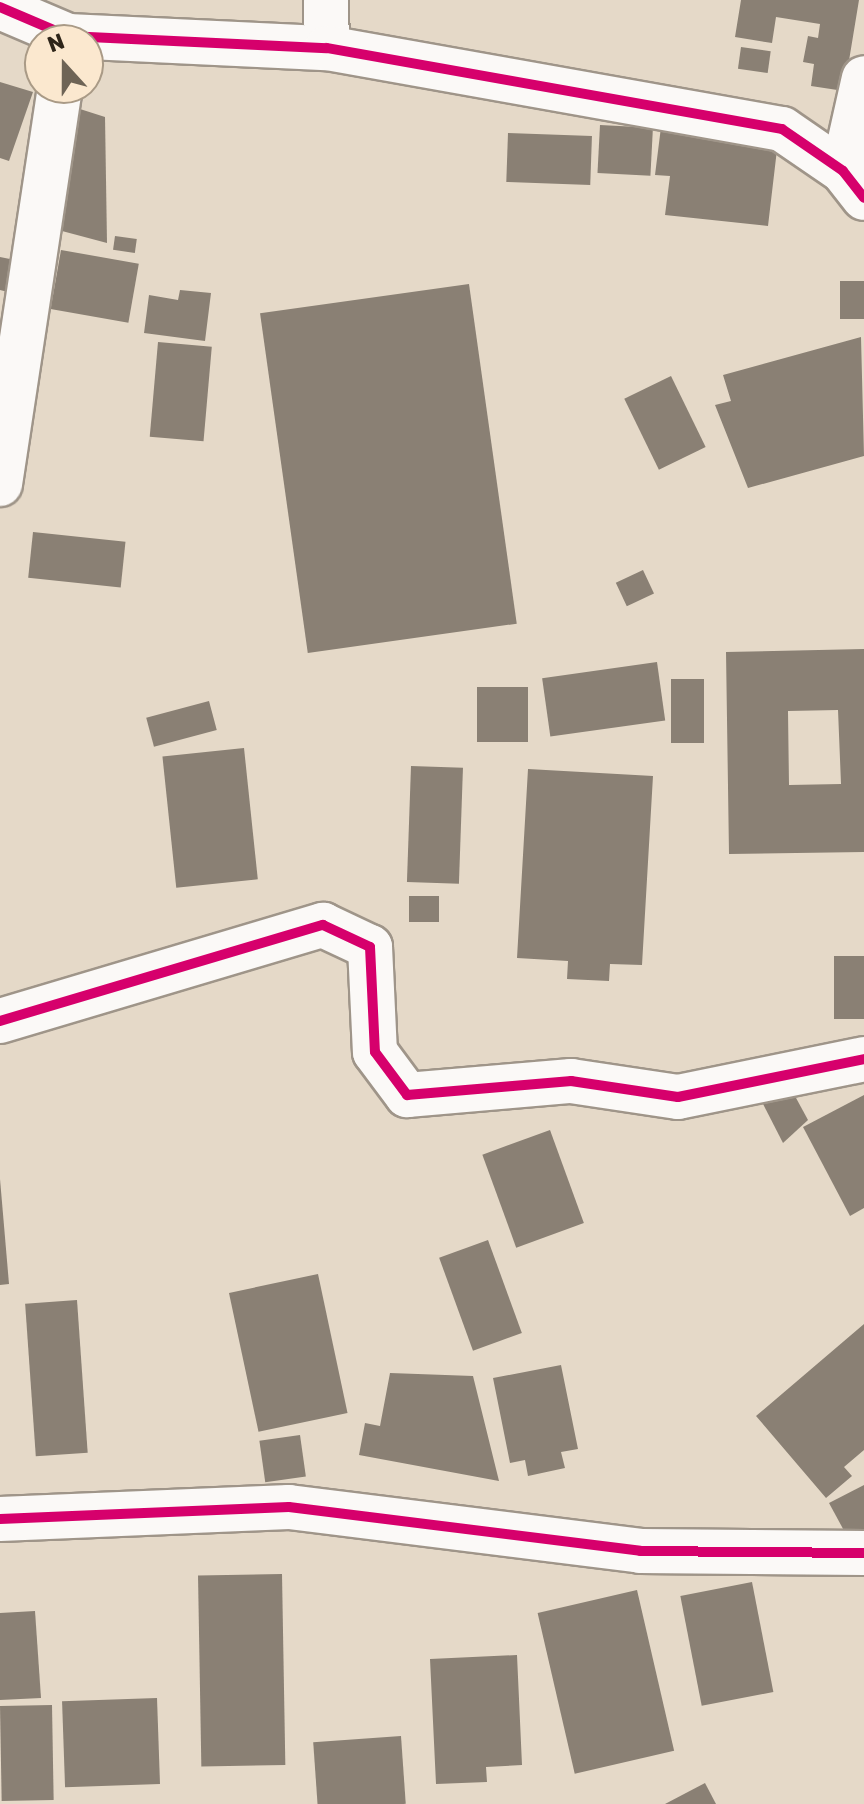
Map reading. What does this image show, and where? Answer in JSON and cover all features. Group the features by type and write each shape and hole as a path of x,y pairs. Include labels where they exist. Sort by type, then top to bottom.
{"street":[{"path":"326,0 327,48"},
{"path":"0,7 37,24"},
{"path":"104,39 327,48 782,129 854,184"},
{"path":"854,184 864,78"},
{"path":"0,484 58,104"},
{"path":"0,1021 323,925 370,947 375,1052 407,1095 571,1081 678,1097 864,1059"},
{"path":"0,1519 289,1507 640,1551 864,1553"}],"building":[{"path":"741,0 859,0 844,91 811,86 814,64 803,62 808,36 818,38 820,24 776,17 772,43 735,37"},
{"path":"741,47 771,51 768,73 738,69"},
{"path":"0,82 24,89 24,104 29,104 9,161 0,158"},
{"path":"80,109 105,117 107,243 62,231"},
{"path":"600,125 653,128 650,176 597,173"},
{"path":"661,127 778,141 768,226 665,215 670,176 655,175"},
{"path":"508,133 592,136 590,185 506,182"},
{"path":"115,236 137,239 135,253 113,250"},
{"path":"61,250 139,264 128,323 51,309"},
{"path":"0,257 20,261 12,293 0,290"},
{"path":"840,281 864,281 864,319 840,319"},
{"path":"469,284 517,624 308,653 260,313"},
{"path":"180,290 211,293 205,341 144,333 149,295 178,300"},
{"path":"861,337 864,456 748,488 715,405 731,401 723,375"},
{"path":"158,342 212,347 204,441 150,437"},
{"path":"671,376 706,447 659,470 624,399"},
{"path":"33,532 125,542 121,587 28,578"},
{"path":"643,570 654,594 627,606 616,583"},
{"path":"864,649 864,852 729,854 726,652","holes":["838,710 841,784 789,785 788,711"]},
{"path":"657,662 665,720 550,737 542,678"},
{"path":"671,679 704,679 704,743 671,743"},
{"path":"477,687 528,687 528,742 477,742"},
{"path":"209,701 217,730 154,747 146,718"},
{"path":"244,748 258,879 176,888 162,757"},
{"path":"411,766 463,768 459,884 407,882"},
{"path":"528,769 653,776 642,965 610,964 609,981 567,979 568,961 517,958"},
{"path":"409,896 439,896 439,922 409,922"},
{"path":"834,956 864,956 864,1019 834,1019"},
{"path":"789,1085 808,1120 783,1143 761,1100"},
{"path":"864,1095 864,1208 850,1216 803,1127"},
{"path":"550,1130 584,1223 516,1248 482,1155"},
{"path":"0,1179 9,1284 0,1285"},
{"path":"488,1240 522,1333 473,1351 439,1258"},
{"path":"318,1274 348,1413 259,1432 229,1293"},
{"path":"77,1300 88,1453 36,1456 25,1304"},
{"path":"864,1324 864,1450 844,1467 852,1476 826,1498 756,1416"},
{"path":"561,1365 578,1449 561,1452 565,1468 528,1476 525,1460 510,1463 493,1378"},
{"path":"390,1373 473,1376 499,1481 359,1455 365,1423 380,1426"},
{"path":"300,1435 306,1477 265,1482 259,1441"},
{"path":"864,1485 864,1530 848,1538 829,1503"},
{"path":"282,1574 285,1765 201,1766 198,1575"},
{"path":"752,1582 773,1692 702,1706 680,1596"},
{"path":"637,1590 674,1751 575,1774 538,1613"},
{"path":"35,1611 41,1698 0,1700 0,1613"},
{"path":"517,1655 522,1765 486,1767 487,1782 436,1784 430,1659"},
{"path":"157,1698 160,1784 65,1787 62,1701"},
{"path":"52,1705 54,1800 2,1801 0,1706"},
{"path":"401,1736 406,1804 318,1804 313,1742"},
{"path":"705,1783 716,1804 665,1804"}],"cycle path":[{"path":"0,7 68,36 327,48 782,129 843,171 864,198"},
{"path":"0,1021 323,925 370,947 375,1052 407,1095 571,1081 678,1097 864,1059"},
{"path":"0,1519 289,1507 640,1551 864,1553"}]}
